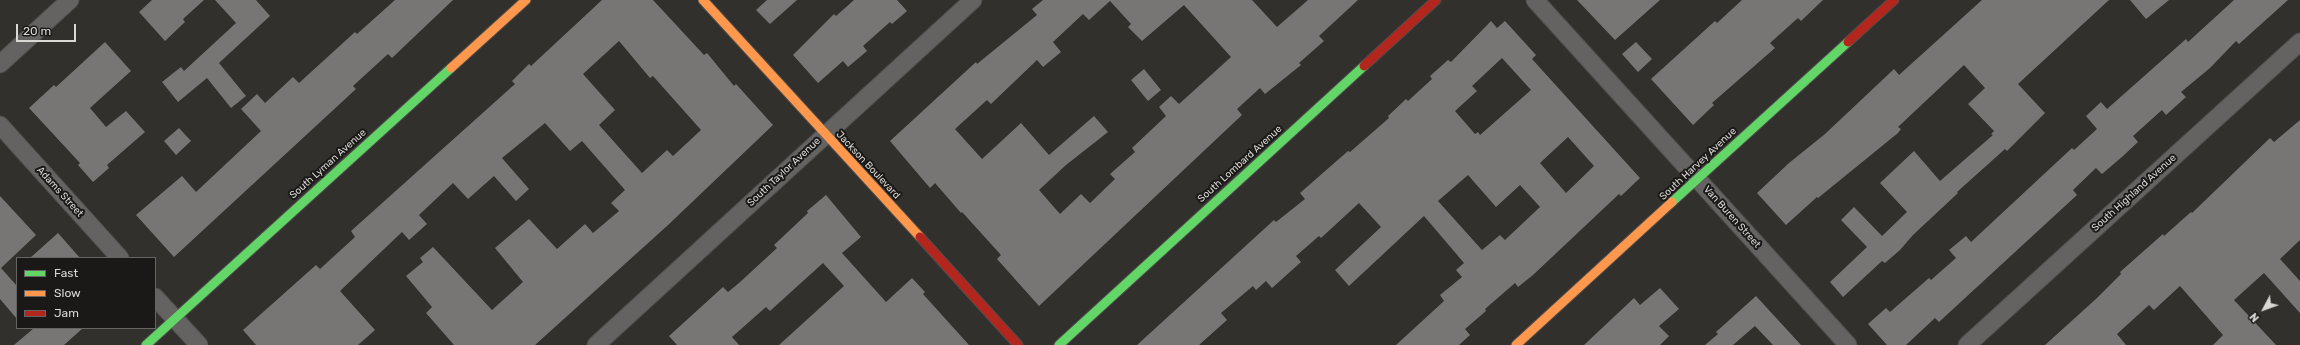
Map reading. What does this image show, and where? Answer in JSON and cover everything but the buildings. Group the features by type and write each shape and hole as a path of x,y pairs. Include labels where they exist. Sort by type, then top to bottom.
{"street":[{"path":"0,64 70,0"},
{"name":"South Lyman Avenue","path":"146,345 526,0"},
{"name":"Jackson Boulevard","path":"703,0 1018,345"},
{"name":"South Taylor Avenue","path":"596,345 973,0"},
{"name":"South Lombard Avenue","path":"1059,345 1436,0"},
{"name":"Van Buren Street","path":"1535,0 1848,345"},
{"name":"South Harvey Avenue","path":"1516,345 1894,0"},
{"name":"South Highland Avenue","path":"1967,345 2300,42"},
{"name":"Adams Street","path":"0,125 119,257"},
{"path":"156,298 199,345"}],"traffic: fast":[{"path":"1672,202 1848,42"},
{"path":"1059,345 1364,66"},
{"path":"146,345 451,68"}],"traffic: slow":[{"path":"451,68 526,0"},
{"path":"703,0 920,237"},
{"path":"1516,345 1672,202"}],"traffic: jam":[{"path":"1364,66 1436,0"},
{"path":"1848,42 1894,0"},
{"path":"920,237 1018,345"}]}
